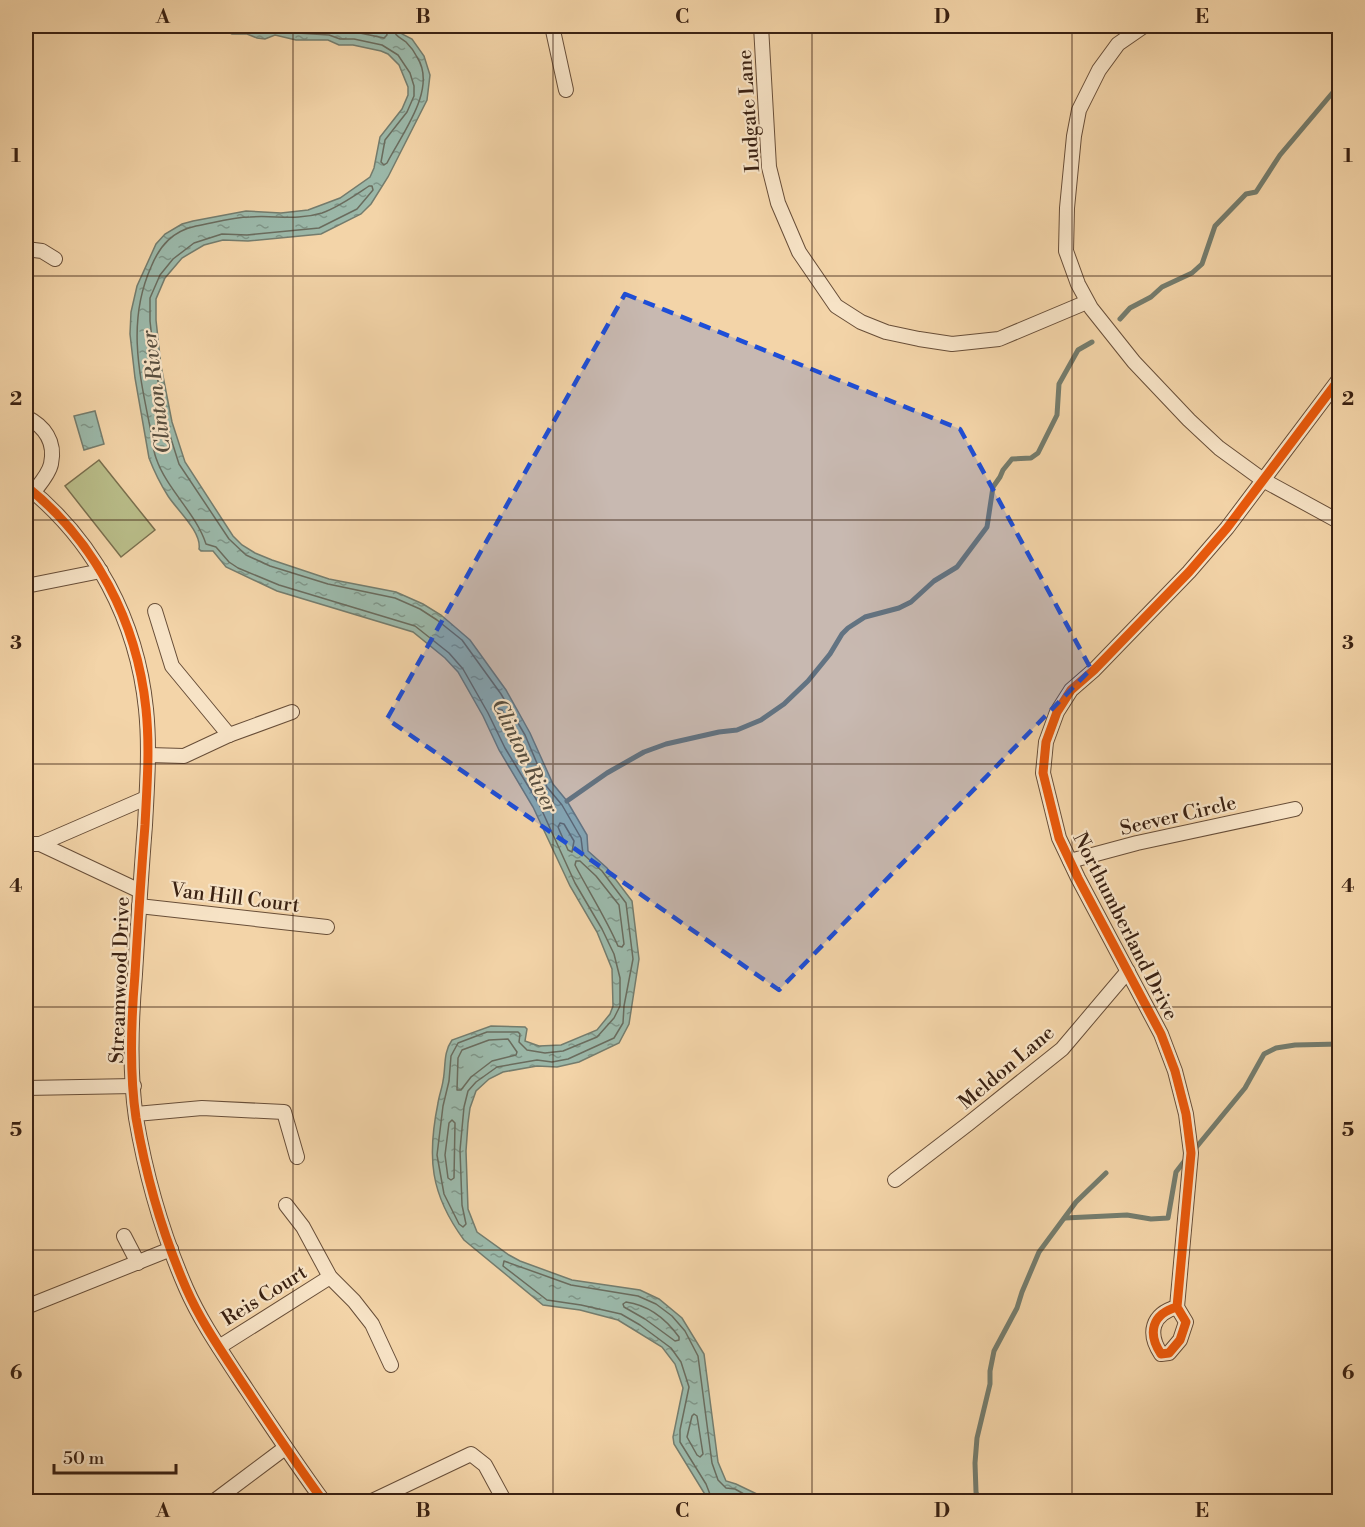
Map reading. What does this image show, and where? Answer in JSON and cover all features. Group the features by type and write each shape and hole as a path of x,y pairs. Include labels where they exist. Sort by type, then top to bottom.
{"street":[{"path":"552,26 566,90"},
{"name":"Ludgate Lane","path":"761,26 769,167 778,203 799,252 836,306 861,322 886,332 952,344 999,339 1088,302"},
{"path":"1144,26 1118,44 1099,69 1079,110 1067,208 1066,251 1078,284 1088,302 1134,362 1219,448 1263,480 1340,522"},
{"path":"26,249 42,251 55,260"},
{"name":"Northumberland Drive","path":"1177,1307 1191,1153 1186,1114 1175,1071 1161,1034 1059,838 1043,773 1046,742 1057,712 1071,690 1094,670 1189,572 1227,528 1340,378"},
{"path":"26,417 40,425 50,442 51,464 29,490"},
{"name":"Streamwood Drive","path":"29,490 61,516 101,571 124,617 135,653 146,707 149,755 131,1022 136,1114 155,1205 186,1289 206,1327 285,1448 324,1502"},
{"path":"26,586 101,571"},
{"path":"155,611 172,666 229,735"},
{"path":"149,755 184,756 229,735 292,712"},
{"path":"33,844 146,798"},
{"name":"Seever Circle","path":"1070,861 1137,843 1295,809"},
{"path":"33,844 140,891"},
{"name":"Van Hill Court","path":"139,906 327,927"},
{"name":"Meldon Lane","path":"895,1179 1062,1049 1128,971"},
{"path":"26,1089 134,1086"},
{"path":"136,1114 202,1108 284,1112 297,1157"},
{"name":"Reis Court","path":"286,1205 303,1227 330,1277 354,1301 372,1324 391,1365"},
{"path":"124,1236 138,1263"},
{"path":"26,1307 171,1249"},
{"name":"Reis Court","path":"219,1347 330,1277"},
{"path":"213,1502 285,1448"},
{"path":"370,1502 471,1454 485,1465 505,1502"}],"highlighted area":[{"path":"625,294 960,429 1091,669 779,990 387,719"}],"green space":[{"path":"99,460 155,530 121,557 65,486"}],"water":[{"name":"Clinton River","path":"216,26 396,26 402,34 412,39 424,56 430,75 427,100 388,177 371,204 361,214 321,234 248,241 223,240 204,245 182,258 165,278 156,299 161,366 172,422 185,462 233,536 242,545 272,560 329,579 396,592 441,615 470,640 506,690 530,733 553,784 567,801 587,835 588,851 607,868 632,901 639,959 629,1024 619,1043 579,1062 557,1067 537,1066 503,1072 489,1079 476,1091 470,1108 466,1151 468,1209 477,1232 520,1261 572,1280 640,1290 659,1299 682,1318 704,1354 718,1462 726,1481 761,1496 827,1501 709,1501 674,1444 673,1437 683,1388 675,1364 662,1347 618,1320 580,1310 543,1305 464,1240 444,1207 438,1191 432,1158 438,1100 446,1055 452,1040 491,1026 525,1027 527,1029 525,1041 539,1046 561,1045 597,1030 610,1014 613,1006 612,969 597,932 570,886 533,807 499,750 458,672 445,658 413,632 277,591 226,567 213,551 201,551 193,528 168,496 151,463 135,378 130,334 131,312 137,286 156,244 165,234 182,224 193,221 246,211 281,213 308,210 340,198 370,177 380,137 402,109 408,95 408,87 399,65 388,54 381,51 353,45 339,45 328,40 296,40 275,35 265,39 257,38 247,34 232,34"},
{"path":"95,411 104,444 84,450 74,416"}],"waterway":[{"path":"1120,319 1130,308 1151,297 1162,287 1192,273 1202,264 1215,226 1246,194 1256,192 1280,155 1340,84"},
{"name":"Clinton River","path":"567,801 607,773 644,752 666,744 737,730 761,720 784,704 808,681 848,628 865,617 899,608 911,602 934,581 957,567 987,527 993,487 1003,470 1012,459 1031,458 1038,453 1057,415 1059,384 1078,350 1092,342"},
{"path":"1194,1150 1245,1088 1264,1054 1276,1048 1295,1045 1340,1044"},
{"path":"1065,1218 1127,1215 1151,1219 1168,1218 1176,1172 1186,1159"},
{"path":"979,1502 976,1492 975,1463 977,1438 990,1384 994,1351 1017,1308 1039,1252 1076,1202 1106,1173"}],"cycle path":[{"path":"1177,1307 1162,1314 1154,1325 1154,1339 1161,1354 1169,1353 1180,1340 1186,1322 1177,1307 1191,1153 1186,1114 1175,1071 1161,1034 1059,838 1043,773 1046,742 1057,712 1071,690 1094,670 1189,572 1227,528 1340,378"},
{"path":"26,486 73,532 109,585 133,645 141,676 146,709 148,767 131,1046 136,1118 156,1204 177,1267 204,1323 270,1425 324,1502"}]}
